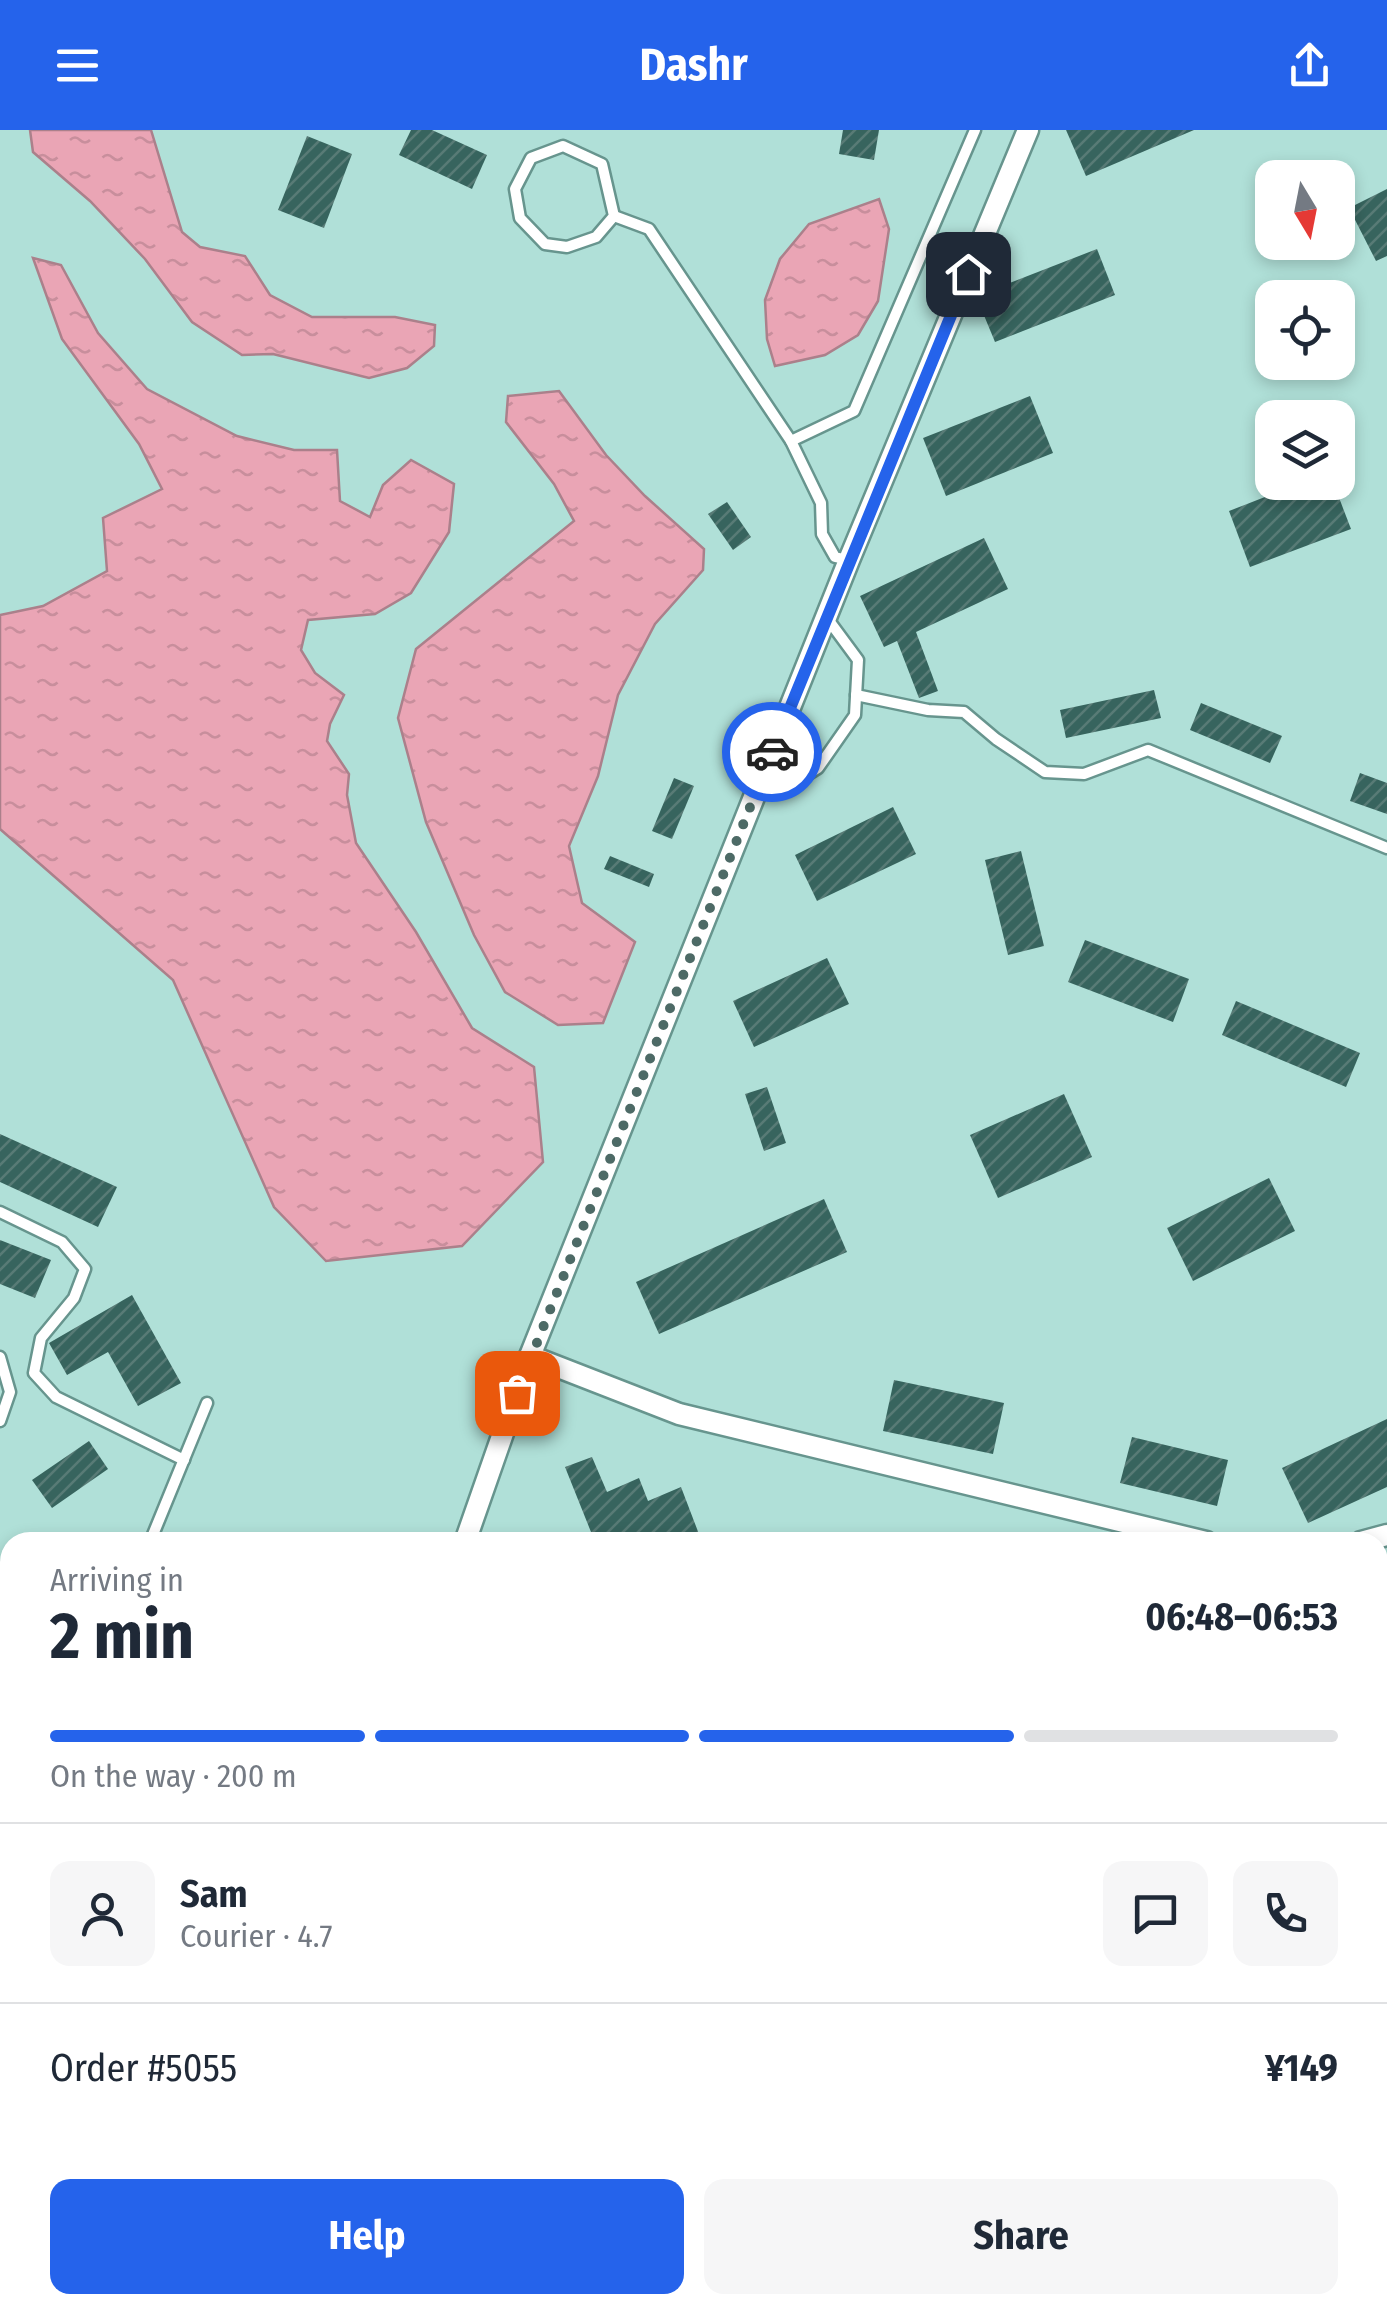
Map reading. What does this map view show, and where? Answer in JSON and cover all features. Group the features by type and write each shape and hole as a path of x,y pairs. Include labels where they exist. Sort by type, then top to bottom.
{"street":[{"path":"468,1532 530,1356 850,560 1028,130"},
{"path":"530,1356 679,1414 1165,1532"}],"lane":[{"path":"791,442 854,411 975,130"},
{"path":"563,146 602,164 614,216 596,237 567,248 545,244 520,218 515,189 531,158 563,146"},
{"path":"614,216 649,229 791,442 821,502 822,534 836,557 850,560"},
{"path":"760,784 797,781 818,768 854,715 858,660 827,617"},
{"path":"856,694 928,710 964,712 1045,772 1084,774 1148,750 1387,848"},
{"path":"0,1212 62,1242 85,1269 74,1298 41,1338 34,1373 56,1397 184,1460"},
{"path":"0,1357 10,1392 0,1420"},
{"path":"154,1532 207,1402"}],"water":[{"path":"30,130 151,130 182,232 200,247 245,256 270,295 312,317 395,317 435,325 434,346 407,368 369,378 273,354 242,355 192,322 145,259 90,201 33,152"},
{"path":"879,199 889,229 878,301 858,335 825,355 775,366 767,339 765,300 780,259 809,224"},
{"path":"33,258 61,265 98,333 147,389 237,436 294,450 337,450 340,501 370,517 383,485 411,460 454,484 449,532 411,593 375,614 308,620 301,650 315,673 344,695 330,724 327,741 349,774 347,795 356,843 416,932 472,1028 534,1067 543,1162 462,1246 326,1261 274,1207 173,980 0,829 0,615 43,606 107,571 103,518 162,489 139,444 62,339"},
{"path":"559,391 606,455 704,549 703,570 655,624 618,695 598,776 569,846 582,903 635,942 603,1023 558,1025 505,992 474,935 426,822 398,718 416,649 574,521 554,484 506,422 508,396"}],"building":[{"path":"411,130 432,130 487,155 472,189 399,155"},
{"path":"843,130 879,130 874,160 839,154"},
{"path":"1066,130 1194,130 1086,176"},
{"path":"307,136 352,154 324,228 278,210"},
{"path":"1387,189 1387,256 1376,261 1355,220 1355,205"},
{"path":"1097,249 1115,295 995,342 976,296"},
{"path":"1030,396 1053,453 946,496 923,438"},
{"path":"1257,500 1340,500 1351,529 1250,567 1229,511"},
{"path":"727,502 751,537 733,550 708,514"},
{"path":"984,538 1008,589 916,632 938,691 919,698 897,641 884,647 860,596"},
{"path":"1154,690 1161,718 1066,738 1060,710"},
{"path":"1201,703 1282,736 1270,763 1190,730"},
{"path":"1360,773 1387,783 1387,814 1350,801"},
{"path":"674,778 694,786 672,839 652,831"},
{"path":"893,807 916,854 817,901 795,855"},
{"path":"1021,851 1044,946 1008,955 985,860"},
{"path":"610,856 654,874 649,887 604,869"},
{"path":"1085,940 1189,979 1173,1022 1068,982"},
{"path":"827,958 849,1004 754,1047 733,1001"},
{"path":"1236,1001 1360,1053 1346,1087 1222,1035"},
{"path":"767,1087 786,1143 764,1151 745,1094"},
{"path":"1064,1094 1092,1157 998,1198 970,1135"},
{"path":"0,1134 117,1187 98,1227 0,1182"},
{"path":"1269,1178 1295,1231 1193,1281 1167,1228"},
{"path":"824,1199 847,1252 659,1334 636,1282"},
{"path":"0,1240 51,1260 35,1298 0,1284"},
{"path":"132,1295 181,1383 138,1406 108,1352 67,1375 49,1343"},
{"path":"894,1380 1004,1403 993,1454 883,1431"},
{"path":"1387,1419 1387,1487 1308,1523 1282,1468"},
{"path":"1132,1437 1228,1460 1217,1506 1120,1483"},
{"path":"89,1441 108,1469 52,1508 32,1480"},
{"path":"592,1457 607,1492 639,1478 648,1501 681,1487 698,1532 591,1532 565,1467"}],"way so far":[{"path":"517,1393 772,752"}],"route":[{"path":"772,752 968,274"}]}
